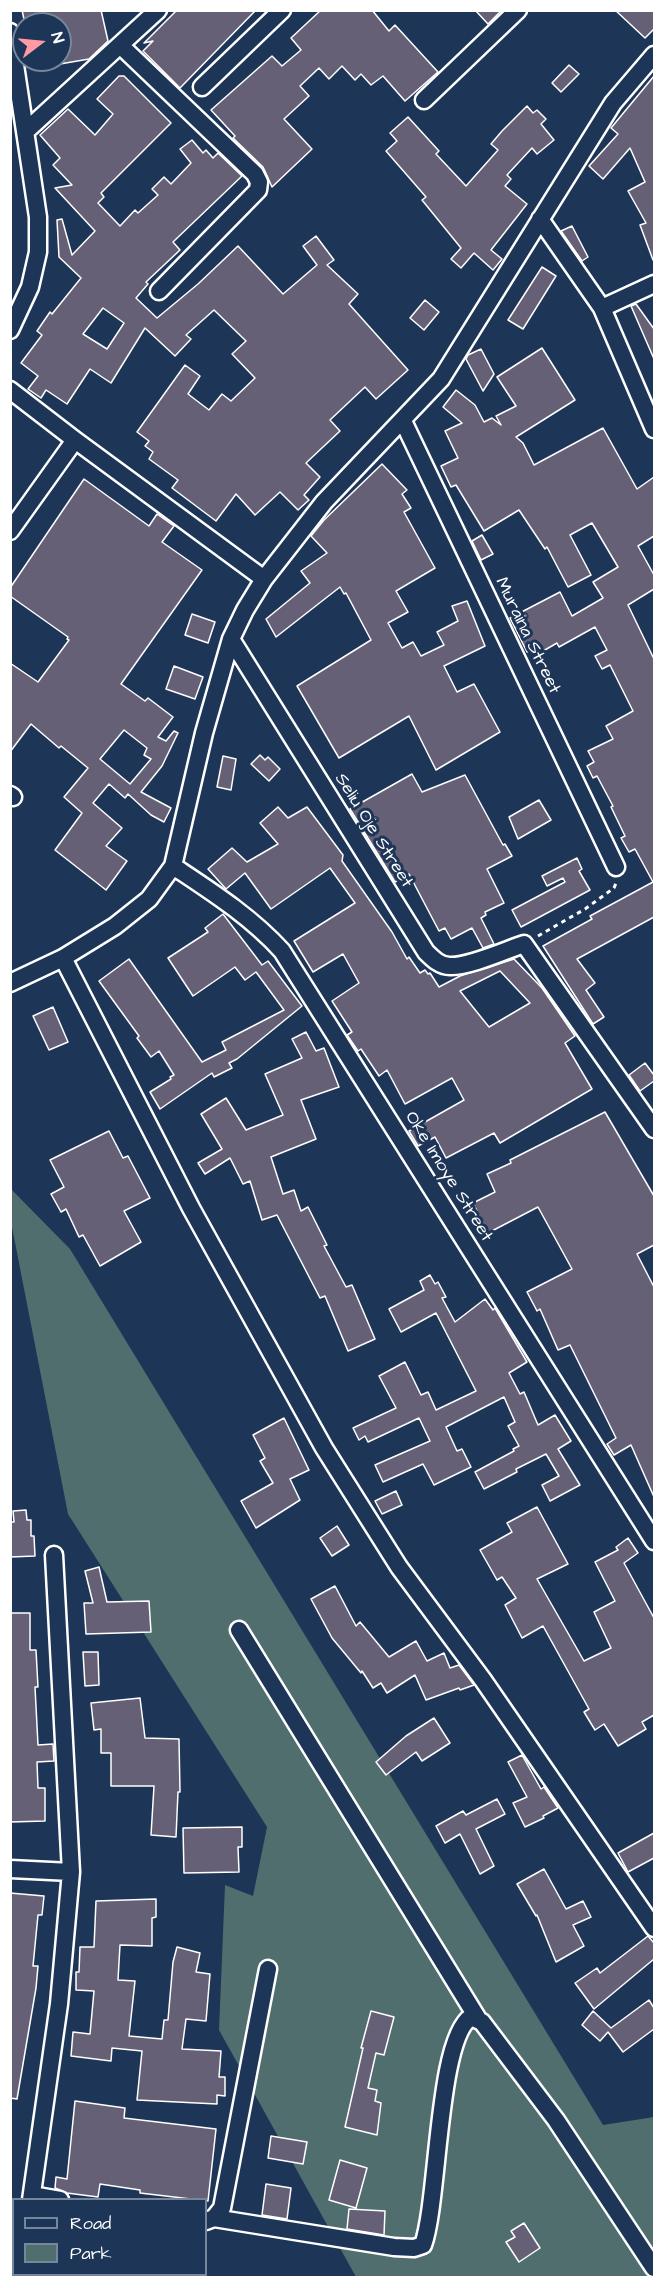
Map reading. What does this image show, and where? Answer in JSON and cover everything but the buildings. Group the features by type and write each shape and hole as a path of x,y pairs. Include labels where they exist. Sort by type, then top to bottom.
{"street":[{"path":"26,130 158,10"},
{"path":"202,87 282,10"},
{"path":"424,100 518,10"},
{"path":"10,32 38,217 38,252 30,287 10,330"},
{"path":"121,46 255,174 259,182 258,190 159,291"},
{"path":"10,983 63,958 115,926 149,899 173,867 204,733 231,639 245,610 264,579 324,502 441,379 613,104 654,55"},
{"path":"540,219 602,308 654,429"},
{"path":"602,308 654,284"},
{"path":"10,390 264,579"},
{"name":"Muraina Street","path":"403,421 616,867"},
{"path":"10,531 75,440"},
{"name":"Seliu Oje Street","path":"231,639 426,952 436,962 449,966 463,964 524,944"},
{"name":"Oke Imoye Street","path":"173,867 237,909 262,929 282,951 654,1541"},
{"path":"524,944 654,1129"},
{"path":"63,958 190,1208 324,1448 399,1567 483,1680 654,1928"},
{"path":"32,2197 59,2004 70,1872 54,1555"},
{"path":"239,1630 478,2019 556,2120 654,2268"},
{"path":"10,1869 70,1872"},
{"path":"210,2220 222,2208 268,1969"},
{"path":"210,2220 394,2247 414,2248 423,2245 447,2073 460,2031 466,2021 471,2018 478,2019"}],"path":[{"path":"524,944 585,909 614,888 618,878 616,867"}],"green space":[{"path":"10,1188 70,1249 603,2125 654,2117 654,2277 356,2277 219,2030 225,1885 253,1896 267,1827 68,1514 11,1222"}]}
